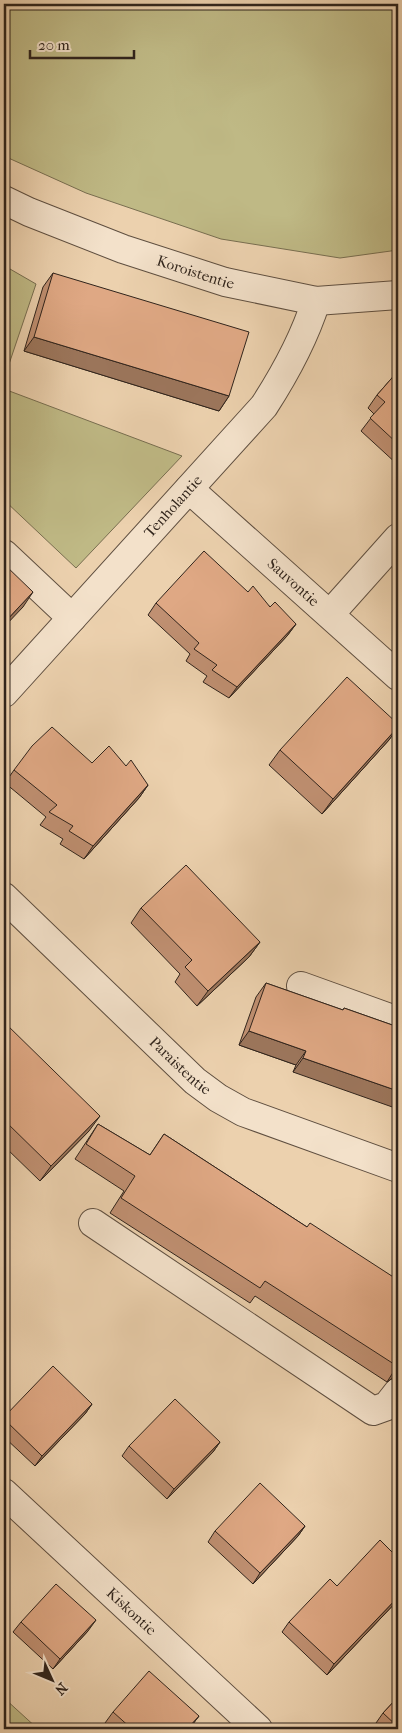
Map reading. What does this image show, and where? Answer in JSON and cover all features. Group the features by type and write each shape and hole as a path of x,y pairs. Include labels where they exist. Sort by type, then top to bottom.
{"street":[{"name":"Koroistentie","path":"4,200 123,249 226,282 316,301 398,296"},
{"name":"Tenholantie","path":"4,693 264,406 306,332 316,301"},
{"name":"Sauvontie","path":"189,489 330,613 398,676"},
{"path":"330,613 398,538"},
{"path":"4,554 72,618"},
{"name":"Paraistentie","path":"4,897 195,1081 218,1098 243,1112 398,1168"},
{"path":"301,986 398,1021"},
{"path":"93,1222 373,1411 388,1406 398,1392"},
{"name":"Kiskontie","path":"4,1493 258,1729"}],"shaded area":[{"path":"4,4 398,4 398,250 340,258 221,239 86,193 4,156"},
{"path":"10,269 36,284 4,379 4,282"},
{"path":"4,389 182,456 76,568 4,500"},
{"path":"4,1698 38,1729 4,1729"}],"building":[{"path":"53,273 249,332 229,396 34,337"},
{"path":"398,371 398,444 370,418 385,402 377,395"},
{"path":"204,551 248,592 253,586 270,607 275,602 296,624 237,687 212,670 217,665 194,649 199,643 156,603"},
{"path":"4,564 33,592 4,623"},
{"path":"347,677 398,724 398,727 333,799 280,750"},
{"path":"52,727 92,763 109,746 126,766 131,760 148,785 93,846 69,831 73,826 49,812 57,805 14,770 32,746"},
{"path":"186,865 260,942 208,991 185,967 192,960 141,908"},
{"path":"266,983 398,1027 398,1091 303,1058 306,1051 249,1031"},
{"path":"4,1022 100,1116 51,1166 4,1120"},
{"path":"98,1124 150,1155 164,1134 307,1227 310,1223 398,1280 398,1366 265,1281 260,1288 121,1198 135,1176 86,1144"},
{"path":"53,1366 92,1404 42,1456 4,1417"},
{"path":"175,1399 220,1442 174,1489 129,1446"},
{"path":"260,1483 305,1526 260,1573 215,1531"},
{"path":"380,1540 398,1558 398,1597 334,1664 289,1622 330,1579 337,1586"},
{"path":"56,1584 96,1620 60,1659 21,1622"},
{"path":"149,1671 199,1716 187,1729 132,1729 113,1712"},
{"path":"398,1697 398,1727 383,1713"}]}
